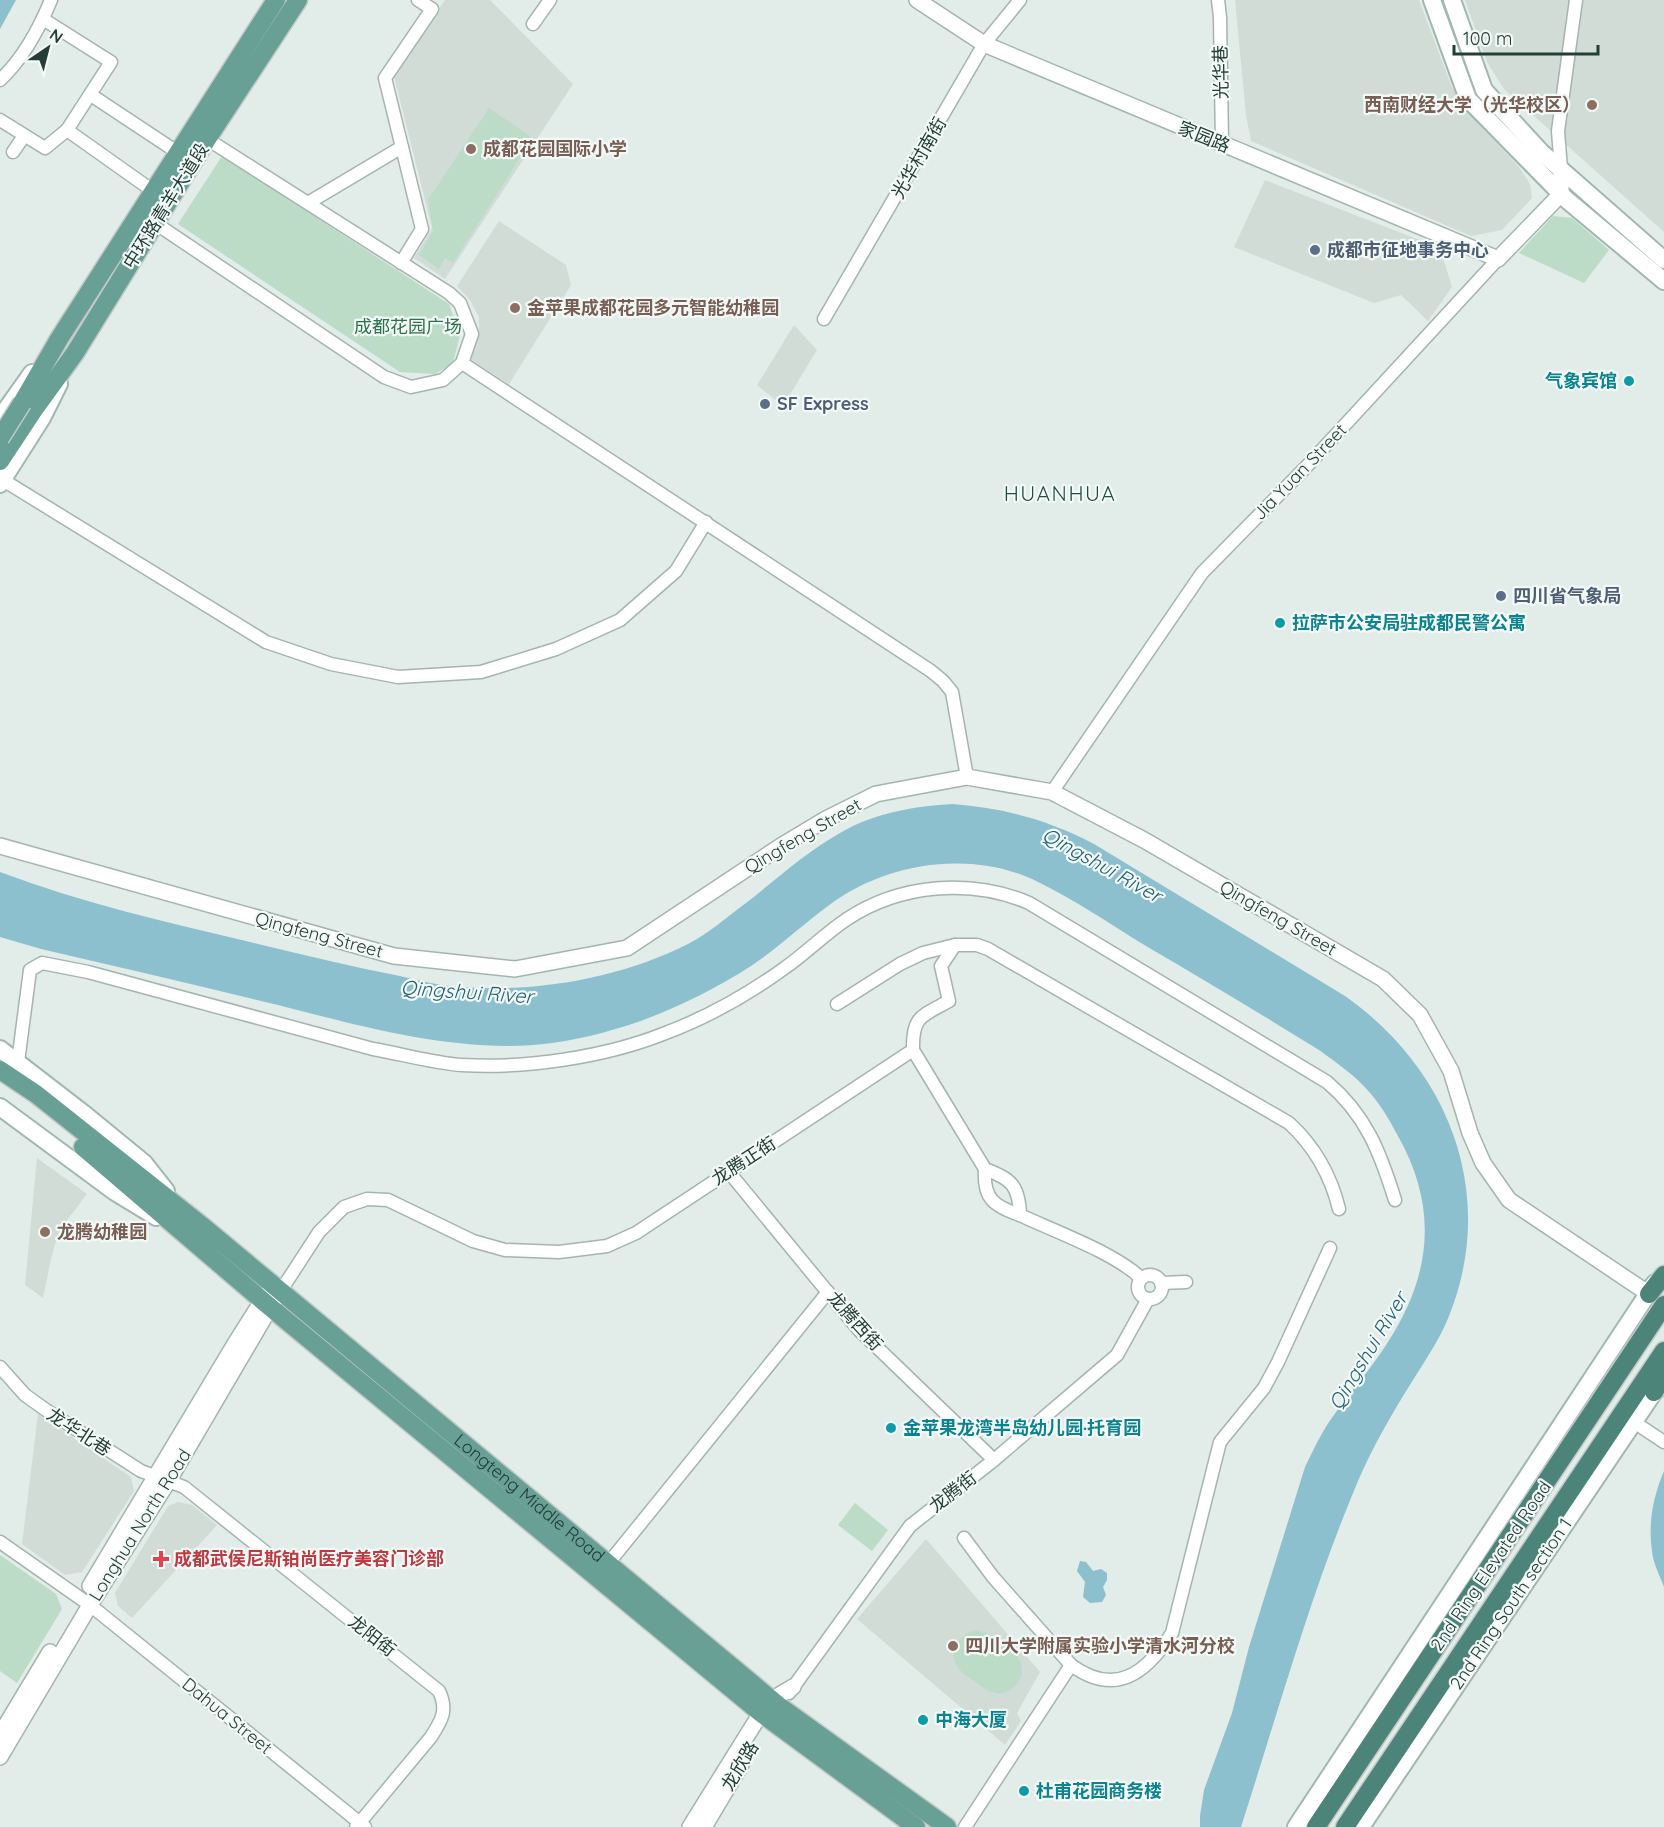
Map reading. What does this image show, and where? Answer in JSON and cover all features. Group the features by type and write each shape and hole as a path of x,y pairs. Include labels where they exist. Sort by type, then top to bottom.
{"highway":[{"path":"1649,1294 1664,1275"},
{"name":"2nd Ring Elevated Road","path":"1316,1827 1664,1305"},
{"name":"2nd Ring Elevated Road","path":"1345,1827 1664,1351"}],"main road":[{"name":"中环路青羊大道段","path":"28,407 58,339 276,0"},
{"name":"中环路青羊大道段","path":"28,407 75,353 207,139 298,0"},
{"path":"1432,0 1468,99 1561,194 1664,281"},
{"path":"1452,0 1484,90 1541,152 1664,260"},
{"path":"0,418 58,339"},
{"path":"1,475 42,418 75,353"},
{"path":"1,475 28,407"},
{"path":"0,438 28,407"},
{"path":"0,1049 144,1163 195,1231"},
{"path":"0,1070 271,1296"},
{"path":"0,1083 33,1099"},
{"path":"0,1107 115,1192 195,1231"},
{"path":"1296,1827 1649,1294 1664,1266"},
{"name":"Longteng Middle Road","path":"271,1296 607,1564 770,1709"},
{"name":"Longteng Middle Road","path":"271,1296 770,1709"},
{"name":"2nd Ring South section 1","path":"1361,1827 1661,1384"},
{"path":"770,1709 916,1827"},
{"path":"770,1709 947,1827"}],"street":[{"path":"0,80 17,61 36,33 51,0"},
{"path":"401,263 422,229 385,78 432,9 418,0"},
{"path":"533,24 550,0"},
{"name":"家园路","path":"917,0 984,44 1498,259"},
{"name":"光华村南街","path":"824,319 984,44 1020,0"},
{"name":"光华巷","path":"1218,0 1222,144"},
{"path":"1561,194 1558,131 1576,0"},
{"path":"0,120 45,148 67,130 111,62 43,19"},
{"path":"91,95 177,152"},
{"path":"67,130 153,191"},
{"path":"13,152 24,136"},
{"path":"155,223 384,377 411,387 443,380 462,363 472,334 460,303 449,293 207,139"},
{"path":"308,203 402,147"},
{"name":"Jia Yuan Street","path":"1052,792 1202,573 1307,466 1561,194"},
{"path":"462,363 931,671 951,692 967,777"},
{"path":"1,475 266,642 331,664 398,677 481,672 556,649 620,620 676,571 705,522"},
{"name":"Qingfeng Street","path":"0,846 394,956 515,969 627,948 782,846 826,819 876,794 967,777 1052,792 1144,840 1383,979 1420,1015 1451,1071 1470,1133 1483,1163 1509,1200 1649,1294"},
{"path":"18,1062 30,970 42,963 99,975 373,1049 460,1065 507,1066 557,1061 662,1035 711,1013 785,968 846,919 870,905 939,888 976,889 995,891 1029,903 1314,1072 1344,1096 1370,1134 1381,1157 1395,1200"},
{"path":"941,966 955,945"},
{"path":"837,1004 900,964 923,953 955,945 977,945 1002,956 1289,1123 1300,1132 1320,1161 1340,1209"},
{"path":"923,953 936,958 941,966 949,1001 919,1020 914,1027 913,1050 985,1169 1013,1183 1020,1201 1020,1215"},
{"name":"龙腾正街","path":"271,1296 319,1232 344,1207 367,1199 388,1200 473,1241 505,1250 559,1252 607,1246 636,1233 913,1050"},
{"path":"985,1169 983,1185 991,1200 1004,1209 1112,1258 1141,1278"},
{"name":"龙腾西街","path":"728,1171 858,1329 994,1460"},
{"path":"964,1538 993,1577 1071,1665 1085,1675 1099,1680 1124,1678 1148,1664 1162,1649 1172,1633 1220,1442 1264,1388 1330,1248"},
{"path":"1152,1275 1159,1279 1160,1295 1148,1299 1141,1296 1137,1289 1141,1278 1152,1275"},
{"path":"1161,1283 1186,1282"},
{"path":"607,1564 828,1292"},
{"name":"Longhua North Road","path":"0,1735 86,1603 162,1479 232,1347 271,1296"},
{"name":"龙腾街","path":"793,1687 910,1526 994,1460 1117,1355 1148,1299"},
{"name":"龙华北巷","path":"0,1366 32,1401 141,1471 162,1479"},
{"path":"1634,1422 1664,1442"},
{"name":"龙阳街","path":"162,1479 184,1487 439,1691 444,1702 445,1713 439,1725 360,1826"},
{"name":"Dahua Street","path":"0,1542 86,1603 360,1826"},
{"name":"Longhua North Road","path":"0,1757 86,1603"},
{"path":"965,1827 1071,1665"},
{"path":"690,1827 770,1709 793,1687"},
{"name":"龙欣路","path":"704,1827 770,1709"}],"shaded area":[{"name":"成都花园国际小学","path":"445,0 490,0 573,84 445,279 414,258 432,228 394,76"},
{"path":"1235,0 1419,0 1451,85 1471,115 1519,167 1530,184 1532,198 1502,230 1471,236 1251,141 1246,115"},
{"name":"西南财经大学（光华校区）","path":"1465,0 1664,0 1664,232 1504,89 1487,62"},
{"path":"1265,180 1440,248 1452,287 1428,321 1401,295 1374,303 1234,247"},
{"name":"金苹果成都花园多元智能幼稚园","path":"499,221 566,265 571,285 509,384 470,359 479,333 479,317 469,299 457,286"},
{"path":"794,325 817,350 783,406 757,385"},
{"name":"龙腾幼稚园","path":"37,1158 87,1194 64,1224 56,1241 43,1298 25,1285"},
{"path":"38,1414 131,1477 134,1491 82,1572 65,1575 22,1544"},
{"name":"成都武侯尼斯铂尚医疗美容门诊部","path":"178,1502 192,1505 217,1525 132,1618 118,1606 115,1593 168,1506"},
{"name":"四川大学附属实验小学清水河分校","path":"926,1539 1040,1672 1017,1713 1021,1721 1005,1745 857,1619"}],"green space":[{"path":"489,108 533,138 453,263 445,258 439,269 419,255 433,231 428,200"},
{"name":"成都花园广场","path":"222,156 449,304 460,335 453,363 435,374 400,372 178,224"},
{"path":"1553,216 1572,218 1609,250 1584,283 1519,253"},
{"path":"855,1503 888,1530 872,1551 838,1525"},
{"path":"0,1555 56,1594 62,1609 17,1683 0,1671"},
{"path":"976,1630 1002,1642 1021,1663 1021,1678 1005,1693 987,1690 962,1672 955,1663 956,1645 964,1636"}],"water":[{"path":"0,0 16,0 0,29"},
{"name":"Qingshui River","path":"953,804 1026,816 1060,828 1094,844 1345,996 1381,1026 1412,1060 1437,1097 1454,1138 1465,1180 1468,1225 1463,1270 1449,1316 1437,1341 1384,1429 1358,1481 1310,1609 1241,1827 1200,1827 1204,1790 1232,1713 1249,1647 1305,1467 1330,1421 1382,1352 1403,1317 1421,1266 1424,1240 1424,1214 1420,1189 1411,1162 1392,1125 1365,1087 1319,1050 1092,912 1038,882 1013,872 958,863 902,870 851,891 828,906 751,966 680,1005 630,1025 604,1032 552,1043 518,1046 449,1042 379,1030 41,949 0,937 0,872 62,893 156,919 431,983 480,988 510,988 572,982 632,967 688,944 718,925 815,849 853,826 895,812"},
{"path":"1664,1471 1664,1587 1653,1556 1651,1520 1654,1500"},
{"path":"1080,1561 1086,1562 1093,1571 1101,1569 1107,1573 1107,1580 1103,1587 1106,1595 1102,1602 1090,1603 1083,1597 1085,1582 1077,1571"}],"place":[{"name":"西南财经大学（光华校区）","path":"1592,105"},
{"name":"成都花园国际小学","path":"471,149"},
{"name":"成都市征地事务中心","path":"1315,250"},
{"name":"金苹果成都花园多元智能幼稚园","path":"515,308"},
{"name":"气象宾馆","path":"1629,381"},
{"name":"SF Express","path":"765,404"},
{"name":"四川省气象局","path":"1501,596"},
{"name":"拉萨市公安局驻成都民警公寓","path":"1280,623"},
{"name":"龙腾幼稚园","path":"45,1232"},
{"name":"金苹果龙湾半岛幼儿园·托育园","path":"891,1428"},
{"name":"成都武侯尼斯铂尚医疗美容门诊部","path":"161,1559"},
{"name":"四川大学附属实验小学清水河分校","path":"953,1646"},
{"name":"中海大厦","path":"923,1720"},
{"name":"杜甫花园商务楼","path":"1024,1791"}],"district":[{"name":"HUANHUA","path":"1060,494"}]}
